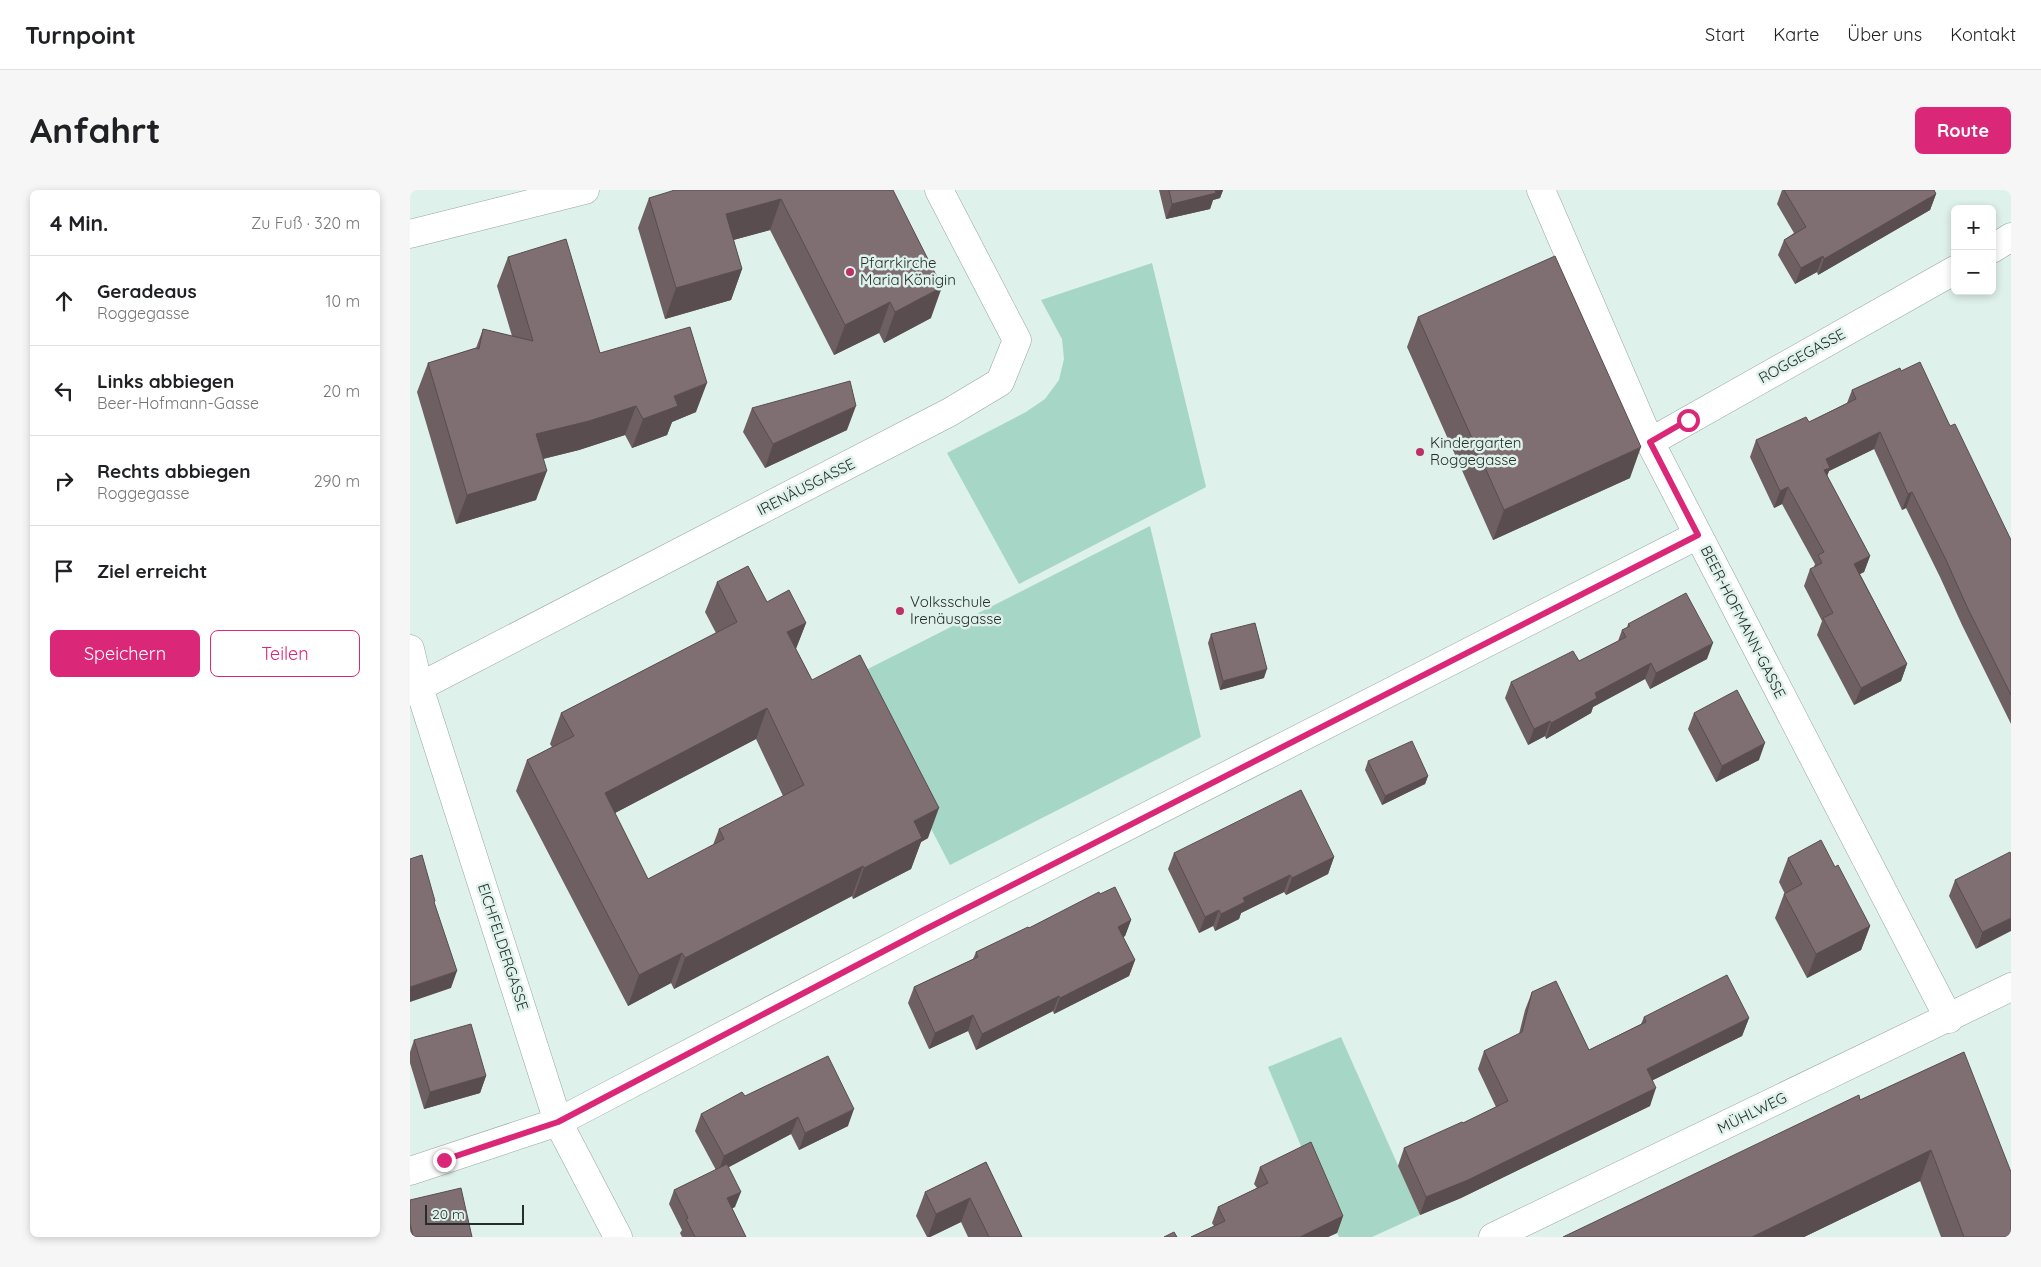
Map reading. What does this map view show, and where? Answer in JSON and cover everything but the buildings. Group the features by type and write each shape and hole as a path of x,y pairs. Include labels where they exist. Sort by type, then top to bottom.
{"street":[{"name":"IRENÄUSGASSE","path":"415,689 950,412 1000,382 1017,340 939,190"},
{"name":"BEER-HOFMANN-GASSE","path":"1541,190 1650,442 1949,1018"},
{"path":"410,234 582,191"},
{"path":"1996,246 2011,237"},
{"name":"ROGGEGASSE","path":"1650,442 1951,272"},
{"path":"410,1171 558,1122 924,930 1698,535"},
{"name":"EICHFELDERGASSE","path":"410,649 415,689 558,1122 618,1237"},
{"name":"MÜHLWEG","path":"1493,1237 2011,988"}],"green space":[{"path":"1152,263 1206,487 1019,584 947,453 1026,412 1045,399 1059,380 1064,359 1062,339 1041,300"},
{"path":"1150,526 1201,737 950,865 852,677"},
{"path":"1341,1037 1420,1215 1372,1237 1339,1237 1268,1067"}],"place":[{"name":"Pfarrkirche Maria Königin","path":"850,272"},
{"name":"Kindergarten Roggegasse","path":"1420,452"},
{"name":"Volksschule Irenäusgasse","path":"900,611"}],"route":[{"path":"444,1160 558,1122 924,930 1698,535 1650,442 1688,420"}]}
